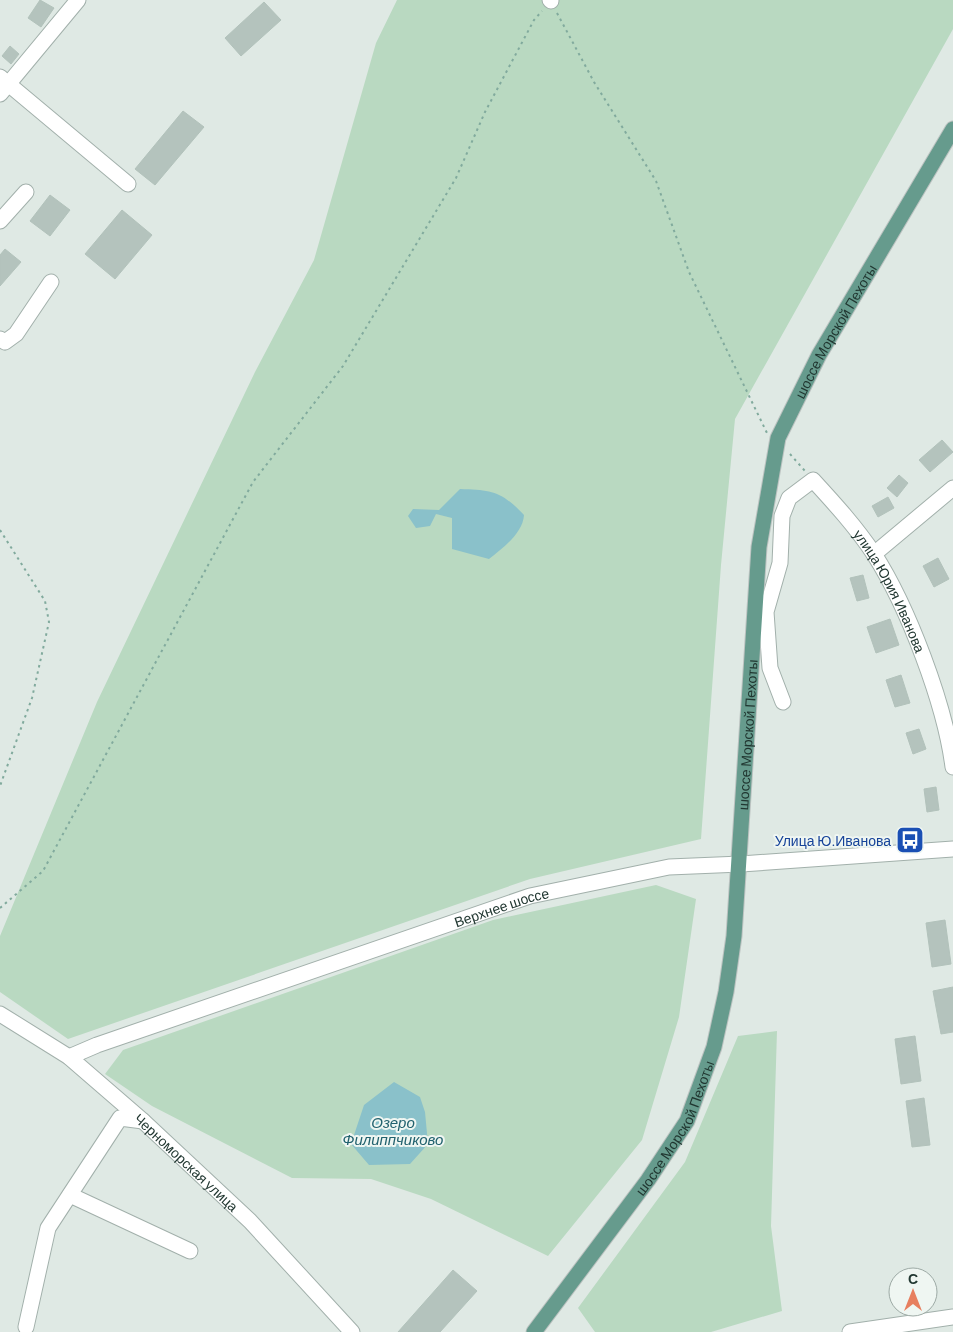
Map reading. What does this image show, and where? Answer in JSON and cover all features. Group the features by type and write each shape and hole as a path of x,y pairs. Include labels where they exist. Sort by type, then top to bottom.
{"main road":[{"name":"шоссе Морской Пехоты","path":"534,1332 648,1180 687,1121 714,1047 726,992 734,936 740,864 758,547 778,438 818,354 953,129"}],"street":[{"path":"78,0 3,85 128,184"},
{"path":"0,221 26,192"},
{"path":"0,340 5,342 16,334 51,282"},
{"path":"783,702 770,668 766,612 780,563 782,516 789,498 813,480"},
{"name":"улица Юрия Иванова","path":"813,480 845,514 874,554 909,622 937,700 953,767"},
{"path":"874,554 953,488"},
{"name":"Верхнее шоссе","path":"69,1057 97,1045 530,896 669,867 953,849"},
{"name":"Черноморская улица","path":"0,1014 69,1057 143,1121 250,1221 352,1332"},
{"path":"26,1328 48,1228 120,1118 143,1121"},
{"path":"70,1195 190,1251"},
{"path":"850,1332 922,1326 953,1317"}],"path":[{"path":"0,908 43,870 253,482 343,366 456,178 489,104 534,20 551,0 594,82 656,181 689,272 768,435"},
{"path":"789,453 813,480"},
{"path":"0,530 45,601 49,622 32,698 0,786"}],"green space":[{"path":"397,0 953,0 953,29 735,419 721,565 701,839 530,879 68,1039 0,992 0,936 97,702 255,372 314,260 376,43"},
{"path":"656,885 696,899 679,1017 642,1140 548,1256 431,1199 371,1179 292,1178 152,1106 105,1074 123,1050 493,920"},
{"path":"777,1031 771,1226 782,1311 711,1332 595,1332 578,1308 685,1162 738,1036"}],"water":[{"path":"460,489 495,493 509,501 524,515 523,522 516,534 489,559 452,549 452,518 436,514 430,526 416,528 408,516 413,509 439,510"},
{"name":"Озеро Филиппчиково","path":"394,1082 420,1097 425,1112 428,1144 410,1164 369,1165 351,1144 364,1105"}],"building":[{"path":"40,0 54,8 41,27 28,18"},
{"path":"264,2 281,20 241,56 225,38"},
{"path":"10,46 19,54 11,64 2,56"},
{"path":"183,111 204,127 155,185 135,169"},
{"path":"50,195 70,210 50,236 30,221"},
{"path":"122,210 152,235 115,279 85,254"},
{"path":"5,249 21,262 0,286 0,255"},
{"path":"942,440 953,452 930,472 919,460"},
{"path":"899,475 908,483 897,497 887,488"},
{"path":"888,497 894,508 878,517 872,506"},
{"path":"938,558 949,579 934,587 923,566"},
{"path":"863,575 869,598 857,601 850,578"},
{"path":"890,619 899,645 876,653 867,627"},
{"path":"901,675 910,703 895,707 886,680"},
{"path":"919,729 926,749 913,754 906,733"},
{"path":"936,787 939,810 927,812 924,789"},
{"path":"945,920 951,964 932,967 926,923"},
{"path":"953,987 953,1032 941,1034 933,991"},
{"path":"915,1036 921,1081 901,1084 895,1039"},
{"path":"924,1098 930,1145 912,1147 906,1101"},
{"path":"453,1270 477,1291 440,1332 398,1332"}],"place":[{"name":"Улица Ю.Иванова","path":"910,840"}]}
